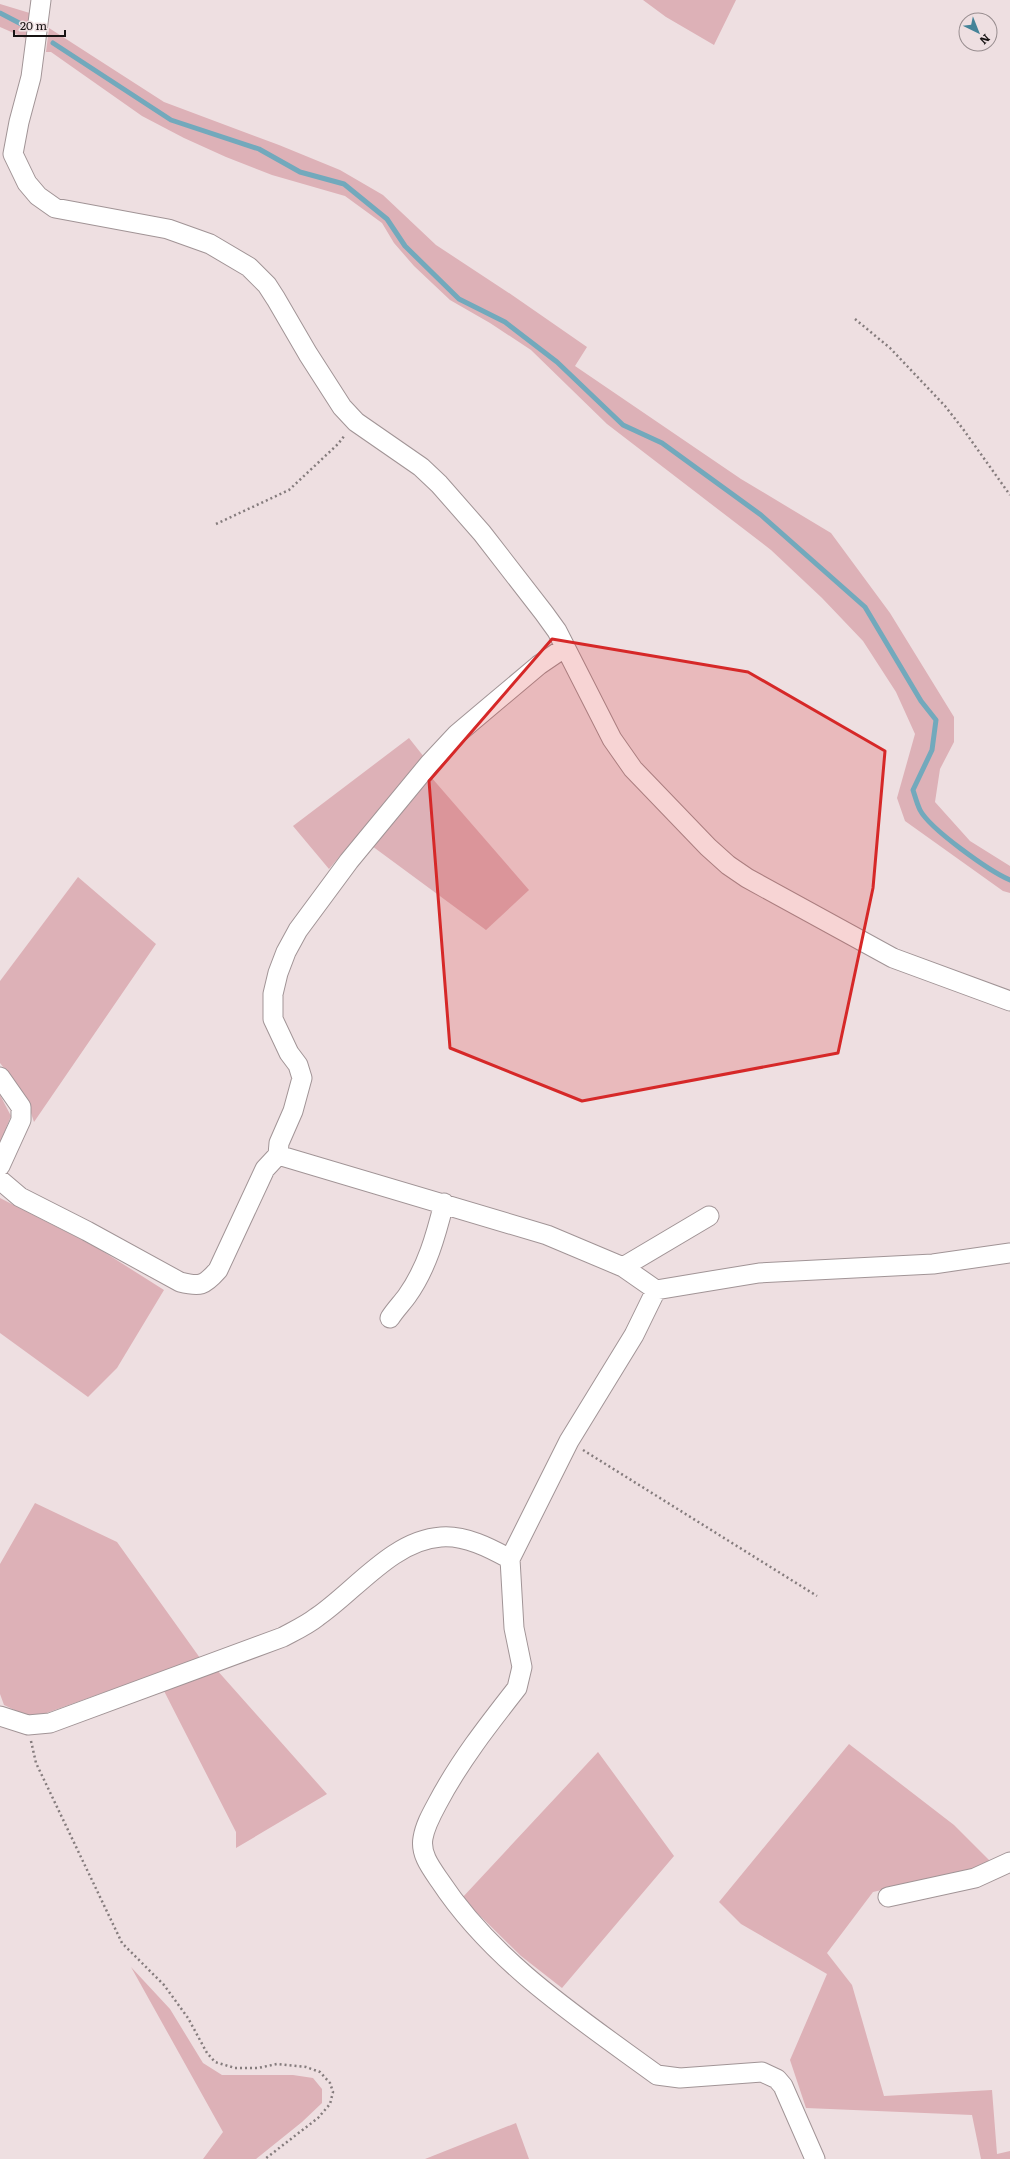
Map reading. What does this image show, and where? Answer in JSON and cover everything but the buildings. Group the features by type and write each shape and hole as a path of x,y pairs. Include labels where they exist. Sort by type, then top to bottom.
{"street":[{"path":"41,0 31,78 19,122 13,154 27,183 38,196 55,208 174,231 210,244 249,268 267,285 330,391 356,422 421,467 439,484 482,533 557,631 564,648 612,739 633,769 676,816 728,865 773,893 893,958 1010,1001"},
{"path":"0,1180 20,1197 87,1231 180,1282 196,1286 209,1281 218,1270 265,1169 278,1155 279,1144 293,1112 302,1078 298,1065 289,1053 273,1019 273,994 286,952 298,930 349,861 433,759 488,707 539,665 564,648"},
{"path":"0,1077 21,1107 22,1120 0,1166"},
{"path":"278,1155 444,1203 547,1235 622,1267 656,1290 759,1272 934,1264 1010,1253"},
{"path":"390,1318 408,1295 422,1271 437,1233 444,1203"},
{"path":"622,1267 709,1216"},
{"path":"656,1290 634,1335 569,1441 510,1559 514,1628 522,1667 520,1680 517,1688 467,1752 430,1818 423,1838 423,1851 428,1862 460,1912 489,1943 546,1993 657,2075 680,2078 762,2072 777,2079 783,2086 815,2159"},
{"path":"0,1716 28,1725 50,1723 283,1637 317,1618 396,1553 420,1540 442,1536 463,1539 494,1550 510,1559"},
{"path":"888,1897 975,1878 1010,1862"}],"path":[{"path":"855,319 890,348 944,406 963,429 1010,495"},
{"path":"216,524 289,490 338,444 356,422"},
{"path":"569,1441 817,1596"},
{"path":"28,1725 36,1763 122,1943 164,1985 188,2018 211,2058 215,2062 224,2066 235,2068 258,2068 277,2064 306,2068 320,2072 330,2083 333,2092 330,2104 318,2118 265,2159"}],"highlighted area":[{"path":"552,639 748,672 885,751 873,888 838,1053 582,1101 450,1048 429,781"}],"shaded area":[{"path":"643,0 736,0 714,45 666,17"},
{"path":"0,4 33,14 25,38 0,27"},
{"path":"49,28 164,102 279,145 340,170 383,195 436,245 587,347 575,366 741,479 831,533 890,613 954,717 954,742 940,769 935,802 970,841 1010,866 1010,893 1003,891 905,821 897,798 915,734 896,692 863,641 822,598 771,550 607,424 531,350 490,323 450,300 414,266 394,243 382,223 345,196 272,175 226,157 184,138 142,116 51,52 46,52"},
{"path":"409,738 424,757 329,869 293,826"},
{"path":"431,777 529,890 486,930 372,846"},
{"path":"78,877 156,944 34,1122 28,1104 18,1086 0,1063 0,981"},
{"path":"0,1095 11,1116 0,1143"},
{"path":"0,1198 96,1247 164,1290 117,1368 88,1397 0,1333"},
{"path":"35,1503 117,1542 200,1658 38,1716 25,1715 4,1705 0,1694 0,1564"},
{"path":"216,1669 327,1794 236,1848 236,1832 163,1689"},
{"path":"849,1744 954,1825 993,1864 873,1892 827,1953 852,1985 884,2096 992,2090 997,2154 1010,2151 1010,2159 981,2159 972,2115 806,2108 790,2060 827,1974 741,1924 719,1902"},
{"path":"598,1752 674,1856 562,1988 521,1956 462,1898"},
{"path":"131,1967 170,2009 203,2063 222,2075 293,2075 313,2078 322,2089 322,2103 302,2122 256,2159 203,2159 223,2132"},
{"path":"516,2123 529,2159 425,2159"}],"waterway":[{"path":"0,13 25,26"},
{"path":"53,43 171,120 259,149 300,172 344,184 387,219 405,246 459,299 505,322 557,362 623,425 662,443 761,515 865,607 921,701 936,720 932,750 913,790 920,810 935,828 961,849 988,868 1010,880"}]}
